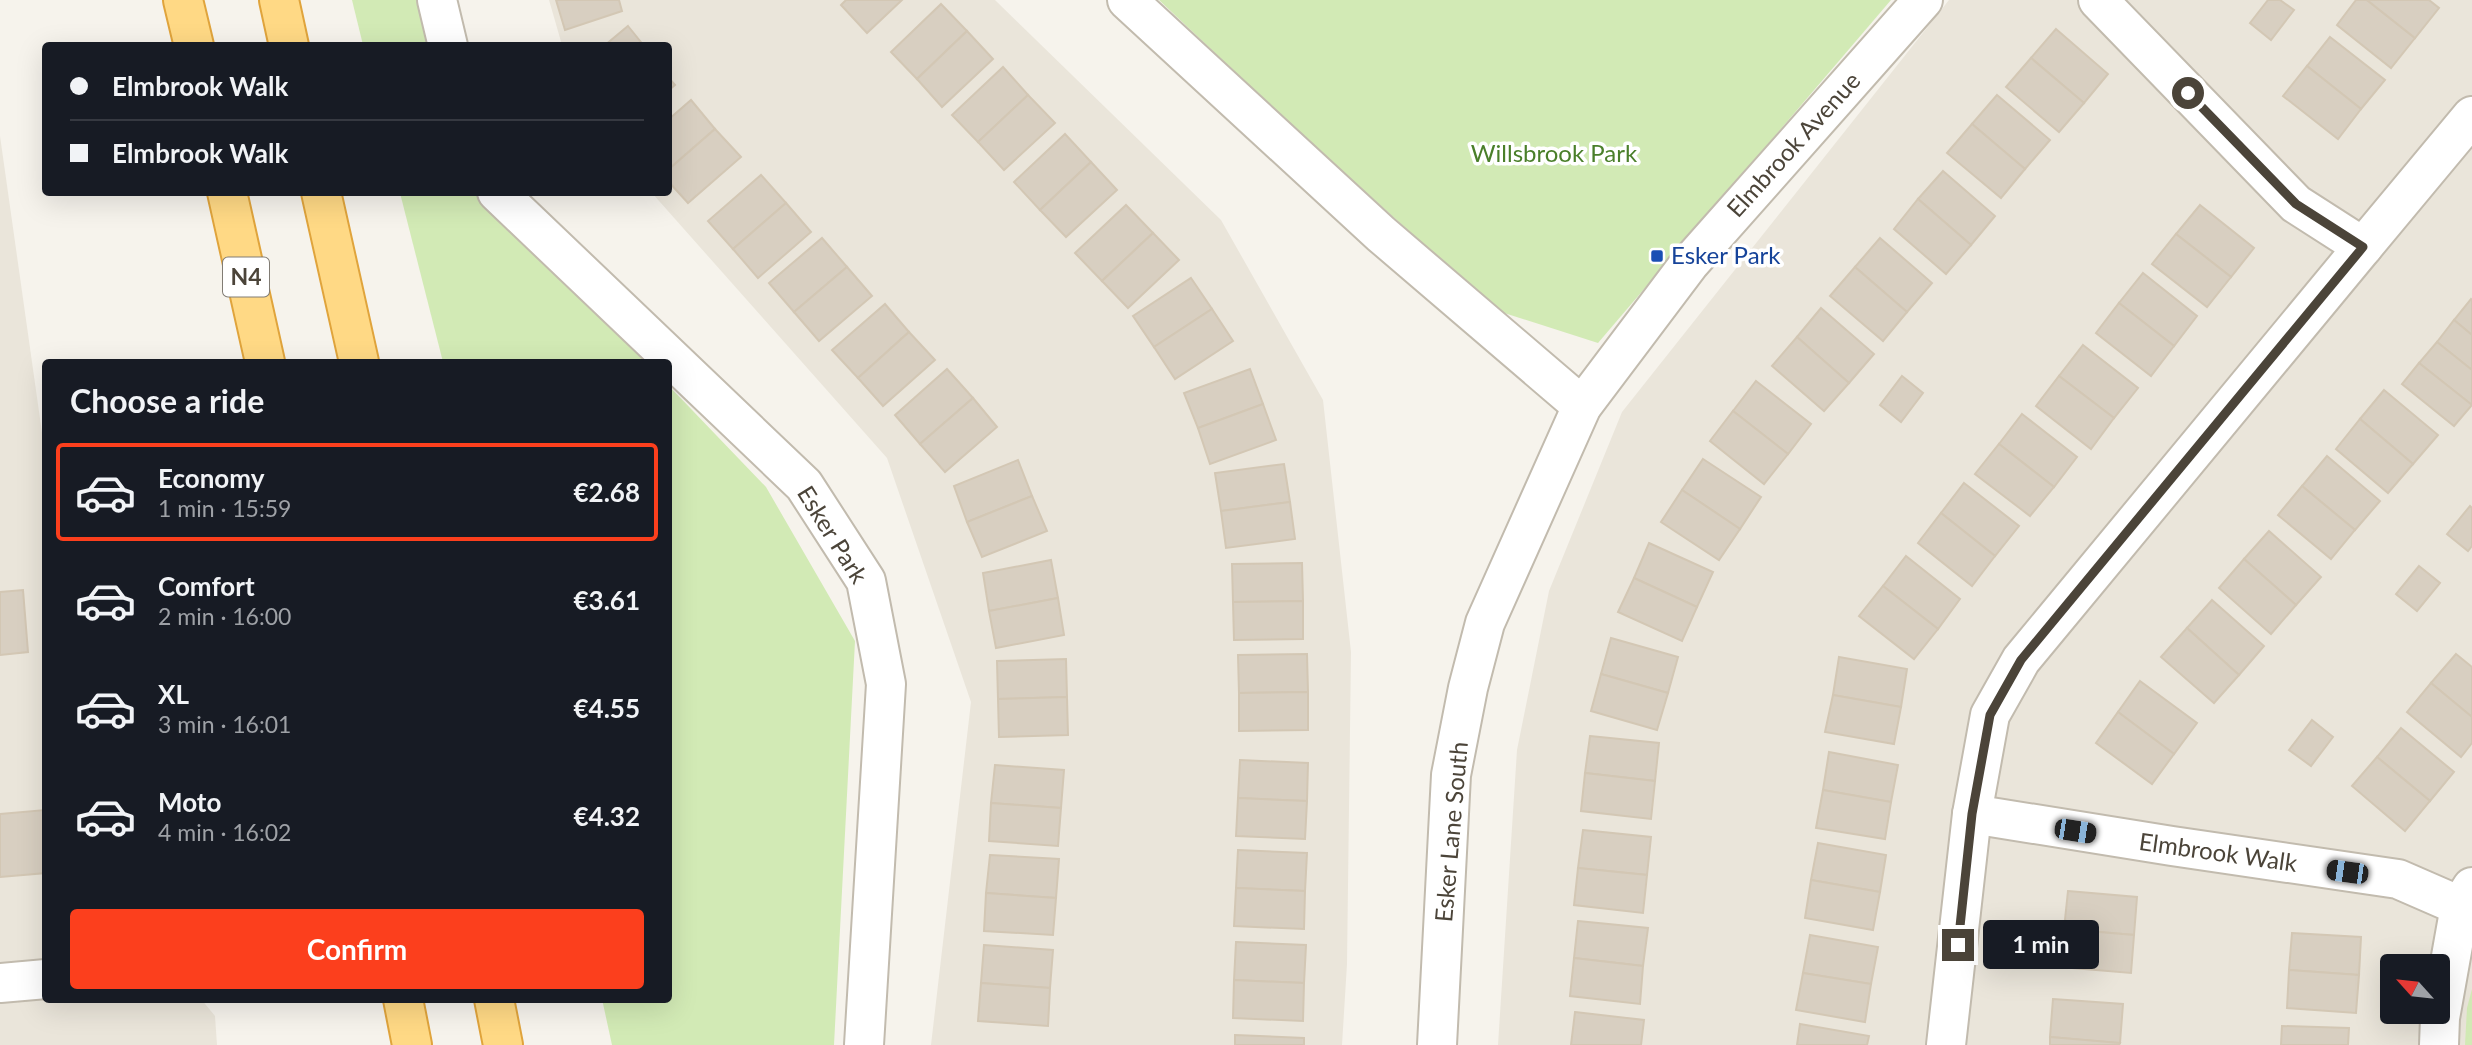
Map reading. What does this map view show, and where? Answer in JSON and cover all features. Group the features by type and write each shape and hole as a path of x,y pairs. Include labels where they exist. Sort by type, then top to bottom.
{"highway":[{"path":"183,0 193,42"},
{"path":"279,0 288,42"},
{"name":"N4","path":"228,196 264,359"},
{"path":"322,196 358,359"},
{"path":"404,1003 412,1045"},
{"path":"495,1003 503,1045"}],"street":[{"path":"438,0 447,42"},
{"path":"1127,0 1381,234 1582,406"},
{"name":"Elmbrook Avenue","path":"1618,360 1689,264 1923,0"},
{"path":"2098,0 2296,204 2363,247"},
{"path":"1946,1045 1972,814 1990,715 2021,660 2472,116"},
{"name":"Esker Park","path":"502,196 804,485 866,581 886,684 864,1045"},
{"name":"Esker Lane South","path":"1437,1045 1451,775 1468,688 1485,623 1582,406 1618,360"},
{"name":"Elmbrook Walk","path":"1972,814 2398,879 2466,897"},
{"path":"2439,1045 2440,1018 2466,897"},
{"path":"0,983 42,979"}],"shaded area":[{"path":"549,0 995,0 1221,220 1323,400 1351,652 1347,964 1342,1045 931,1045 971,702 887,458 655,196 672,196 672,42 561,42"},
{"path":"1949,0 2472,0 2472,1045 1498,1045 1517,750 1549,591 1622,412"},
{"path":"0,136 42,433 42,1003 204,1003 215,1016 217,1045 0,1045"}],"green space":[{"path":"352,0 423,0 435,42 362,42"},
{"name":"Willsbrook Park","path":"1159,0 1891,0 1598,343 1498,311 1292,126"},
{"path":"401,196 484,196 642,359 442,359"},
{"path":"672,389 766,487 855,641 834,1045 612,1045 603,1003 672,1003"},
{"path":"2472,989 2472,1045 2465,1045 2467,1008"}],"building":[{"path":"556,0 619,0 622,11 565,30"},
{"path":"846,0 902,0 867,33 841,5"},
{"path":"2268,0 2280,0 2294,10 2271,40 2250,23"},
{"path":"2356,0 2367,0 2415,38 2391,68 2337,25"},
{"path":"2367,0 2429,0 2439,8 2415,38"},
{"path":"941,4 967,31 917,79 891,52"},
{"path":"628,26 641,42 609,42"},
{"path":"2056,29 2108,74 2084,103 2031,58"},
{"path":"967,31 993,59 942,107 917,79"},
{"path":"2330,37 2385,80 2361,109 2307,66"},
{"path":"2031,58 2084,103 2059,132 2006,87"},
{"path":"2307,66 2361,109 2338,139 2283,96"},
{"path":"1003,67 1028,95 978,142 952,115"},
{"path":"1028,95 1055,123 1004,170 978,142"},
{"path":"1997,95 2050,140 2025,169 1972,124"},
{"path":"691,100 715,129 672,167 672,117"},
{"path":"1972,124 2025,169 2001,198 1947,153"},
{"path":"715,129 741,157 688,203 672,185 672,167"},
{"path":"1065,134 1091,162 1040,210 1014,182"},
{"path":"1091,162 1117,190 1066,237 1040,210"},
{"path":"1943,171 1995,216 1971,245 1918,199"},
{"path":"761,175 786,203 733,249 708,221"},
{"path":"1918,199 1971,245 1946,274 1894,229"},
{"path":"786,203 811,232 758,278 733,249"},
{"path":"1126,205 1153,233 1102,281 1075,253"},
{"path":"2200,205 2254,248 2231,277 2176,234"},
{"path":"1153,233 1179,260 1128,308 1102,281"},
{"path":"2176,234 2231,277 2207,307 2152,264"},
{"path":"822,238 847,267 794,312 769,283"},
{"path":"1880,238 1932,283 1907,312 1855,267"},
{"path":"847,267 872,296 819,341 794,312"},
{"path":"1855,267 1907,312 1883,341 1830,296"},
{"path":"2143,273 2197,316 2174,346 2119,303"},
{"path":"1191,278 1212,309 1154,347 1133,316"},
{"path":"2472,300 2472,335 2454,320"},
{"path":"2119,303 2174,346 2151,376 2096,333"},
{"path":"885,304 909,332 858,378 832,350"},
{"path":"1821,308 1874,354 1849,383 1797,337"},
{"path":"1212,309 1233,341 1175,379 1154,347"},
{"path":"2454,320 2472,335 2472,370 2437,342"},
{"path":"909,332 935,360 883,406 858,378"},
{"path":"1797,337 1849,383 1824,411 1772,366"},
{"path":"2437,342 2472,370 2472,405 2419,363"},
{"path":"2083,345 2138,388 2114,418 2059,376"},
{"path":"2419,363 2472,405 2454,426 2402,384"},
{"path":"947,369 973,398 920,444 895,415"},
{"path":"1250,369 1263,404 1198,428 1184,393"},
{"path":"1902,376 1923,393 1901,422 1880,405"},
{"path":"2059,376 2114,418 2091,449 2036,406"},
{"path":"1756,381 1811,424 1788,454 1733,411"},
{"path":"2384,390 2438,435 2413,464 2360,419"},
{"path":"973,398 997,427 945,472 920,444"},
{"path":"1263,404 1276,440 1210,464 1198,428"},
{"path":"1733,411 1788,454 1764,484 1710,441"},
{"path":"2022,414 2077,457 2054,487 1999,444"},
{"path":"2360,419 2413,464 2388,493 2336,449"},
{"path":"1999,444 2054,487 2030,516 1975,474"},
{"path":"2327,456 2380,501 2355,530 2302,486"},
{"path":"1703,459 1761,497 1740,529 1682,490"},
{"path":"1018,460 1032,496 967,522 954,486"},
{"path":"1284,464 1290,502 1221,511 1215,473"},
{"path":"1964,483 2019,526 1995,556 1941,513"},
{"path":"2302,486 2355,530 2331,559 2278,515"},
{"path":"1682,490 1740,529 1719,560 1661,522"},
{"path":"1032,496 1047,531 982,557 967,522"},
{"path":"1290,502 1295,539 1226,548 1221,511"},
{"path":"2470,506 2472,546 2468,551 2447,534"},
{"path":"1941,513 1995,556 1972,586 1918,543"},
{"path":"2269,531 2321,577 2296,605 2244,559"},
{"path":"1649,543 1713,572 1697,607 1634,578"},
{"path":"1906,556 1960,599 1938,629 1883,586"},
{"path":"2244,559 2296,605 2271,634 2219,588"},
{"path":"1051,560 1058,598 989,611 983,573"},
{"path":"1302,563 1303,601 1233,602 1232,564"},
{"path":"2419,566 2440,583 2417,611 2396,594"},
{"path":"1634,578 1697,607 1682,641 1618,612"},
{"path":"1883,586 1938,629 1914,659 1859,616"},
{"path":"23,590 28,652 0,655 0,592"},
{"path":"1058,598 1064,635 996,648 989,611"},
{"path":"2212,600 2264,646 2239,675 2187,628"},
{"path":"1303,601 1303,639 1234,640 1233,602"},
{"path":"2187,628 2239,675 2214,703 2161,657"},
{"path":"1611,638 1678,657 1668,693 1601,674"},
{"path":"1307,654 1308,692 1239,693 1238,655"},
{"path":"2456,654 2472,667 2472,717 2431,683"},
{"path":"1839,657 1907,669 1901,707 1833,695"},
{"path":"1066,659 1067,697 998,699 997,661"},
{"path":"1601,674 1668,693 1657,730 1591,711"},
{"path":"2140,681 2197,723 2174,754 2118,712"},
{"path":"2431,683 2472,717 2472,743 2461,757 2407,712"},
{"path":"1308,692 1308,730 1239,731 1239,693"},
{"path":"1833,695 1901,707 1894,744 1825,732"},
{"path":"1067,697 1068,735 999,737 998,699"},
{"path":"2118,712 2174,754 2152,784 2096,743"},
{"path":"2312,720 2333,737 2311,766 2289,750"},
{"path":"2401,728 2454,772 2430,801 2377,757"},
{"path":"1590,736 1659,743 1655,781 1585,773"},
{"path":"1829,752 1898,765 1891,802 1823,790"},
{"path":"2377,757 2430,801 2405,831 2352,786"},
{"path":"1240,760 1308,763 1307,801 1238,798"},
{"path":"995,765 1064,770 1061,808 991,803"},
{"path":"1585,773 1655,781 1651,819 1581,811"},
{"path":"1823,790 1891,802 1885,839 1816,828"},
{"path":"1238,798 1307,801 1305,839 1236,836"},
{"path":"991,803 1061,808 1058,846 989,841"},
{"path":"42,810 42,873 0,877 0,814"},
{"path":"1583,830 1651,837 1647,875 1578,868"},
{"path":"1818,843 1886,855 1880,892 1811,880"},
{"path":"1238,850 1307,853 1305,891 1236,888"},
{"path":"990,855 1059,859 1056,898 986,893"},
{"path":"1578,868 1647,875 1643,913 1574,905"},
{"path":"1811,880 1880,892 1873,930 1805,918"},
{"path":"1236,888 1305,891 1304,929 1234,926"},
{"path":"2068,891 2137,897 2134,935 2064,929"},
{"path":"986,893 1056,898 1053,935 984,931"},
{"path":"1578,921 1648,928 1643,966 1574,958"},
{"path":"2064,929 2134,935 2131,973 2061,967"},
{"path":"2292,933 2361,937 2359,975 2289,970"},
{"path":"1810,935 1878,947 1871,984 1803,973"},
{"path":"1236,942 1306,945 1304,983 1234,980"},
{"path":"984,945 1053,950 1050,988 981,983"},
{"path":"1574,958 1643,966 1640,1004 1570,996"},
{"path":"2289,970 2359,975 2356,1013 2287,1008"},
{"path":"1803,973 1871,984 1865,1022 1796,1010"},
{"path":"1234,980 1304,983 1303,1021 1233,1018"},
{"path":"981,983 1050,988 1048,1026 978,1021"},
{"path":"2053,999 2123,1004 2120,1043 2050,1037"},
{"path":"1575,1012 1644,1020 1641,1045 1571,1045"},
{"path":"1800,1024 1869,1036 1867,1045 1797,1045"},
{"path":"2282,1026 2349,1028 2348,1045 2281,1045"},
{"path":"1235,1035 1304,1038 1304,1045 1235,1045"},
{"path":"2050,1037 2120,1043 2050,1045"}],"place":[{"name":"Esker Park","path":"1657,256"}],"route":[{"path":"1958,945 1972,814 1990,715 2021,660 2363,247 2296,204 2188,93"}]}
